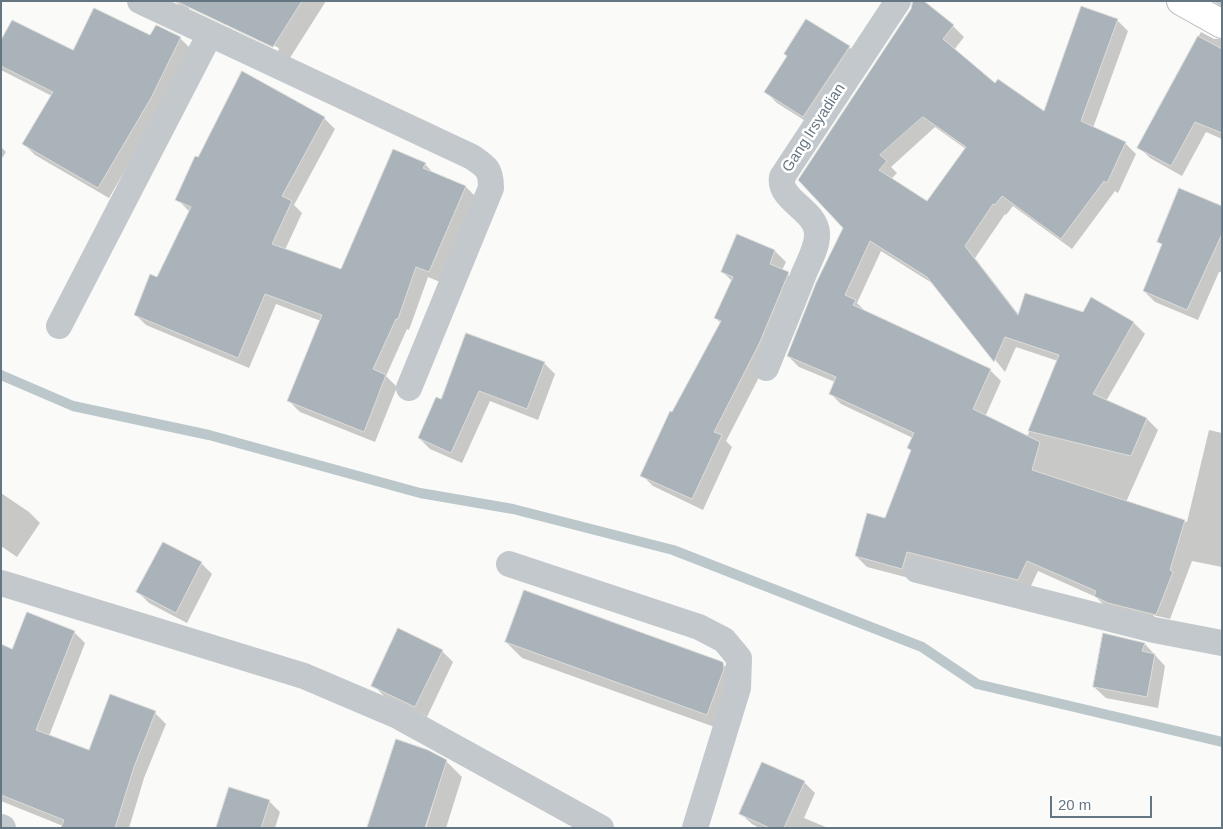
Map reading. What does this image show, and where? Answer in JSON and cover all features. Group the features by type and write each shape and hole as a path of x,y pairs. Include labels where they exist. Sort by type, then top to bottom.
{"street":[{"path":"140,1 472,157 484,165 491,176 491,188 409,388"},
{"name":"Gang Irsyadian","path":"766,368 812,254 817,232 812,220 786,192 781,181 782,177 898,1"},
{"path":"1181,1 1222,24"},
{"path":"59,326 210,34"},
{"path":"509,564 699,627 724,640 739,658 738,688 695,828"},
{"path":"917,570 1154,630 1222,643"},
{"path":"1,583 304,676 398,716 601,828"}],"building":[{"path":"176,1 302,1 273,47"},
{"path":"913,1 924,1 954,25 943,39 995,83 998,79 1044,111 1081,6 1118,19 1081,121 1126,142 1107,183 1104,181 1061,239 1002,196 995,205 993,204 965,246 1018,315 1025,293 1083,312 1091,297 1134,322 1093,394 1147,418 1131,456 1028,431 1059,355 1005,337 994,362 927,277 870,241 845,295 856,300 853,305 991,369 973,409 1040,442 1032,470 1185,520 1170,570 1173,572 1156,615 1108,603 1094,596 1096,591 1027,561 1018,580 907,552 902,569 855,556 867,513 885,518 911,450 907,448 914,433 829,394 836,377 787,356 816,283 843,228 798,180 911,9","holes":["923,117 966,147 927,201 879,170 887,161 880,155"]},
{"path":"94,8 150,35 156,25 181,37 151,98 98,188 22,144 53,92 1,66 1,40 12,20 73,50"},
{"path":"806,19 850,46 803,117 764,92 787,56 784,54"},
{"path":"1198,36 1222,49 1222,133 1195,122 1171,166 1137,148"},
{"path":"242,71 325,117 282,196 292,201 272,244 341,269 393,149 426,163 423,168 466,186 429,272 416,267 398,319 396,319 373,369 386,375 364,432 287,401 322,315 265,294 238,358 134,315 150,274 157,277 191,207 175,200 195,156 198,157"},
{"path":"1179,188 1222,206 1222,234 1187,310 1143,291 1162,244 1157,242"},
{"path":"737,234 775,250 770,264 789,272 759,344 714,432 722,435 692,499 640,476 670,411 672,412 721,321 714,318 733,277 721,272"},
{"path":"466,333 545,362 527,409 479,391 451,453 418,438 436,397 441,399"},
{"path":"163,542 202,562 176,613 136,592"},
{"path":"524,590 723,662 724,669 707,715 505,642"},
{"path":"27,612 75,631 36,730 89,750 110,694 156,711 134,767 115,828 61,828 64,820 1,795 1,644 12,649"},
{"path":"398,628 443,650 415,707 371,686"},
{"path":"1103,633 1145,643 1142,651 1155,654 1147,697 1093,687"},
{"path":"396,739 428,750 447,760 425,828 367,828"},
{"path":"762,762 805,781 784,828 770,828 739,814"},
{"path":"229,787 270,800 261,828 216,828"}],"waterway":[{"path":"1,375 73,406 209,435 420,493 513,509 673,550 922,647 977,684 1222,742"}]}
